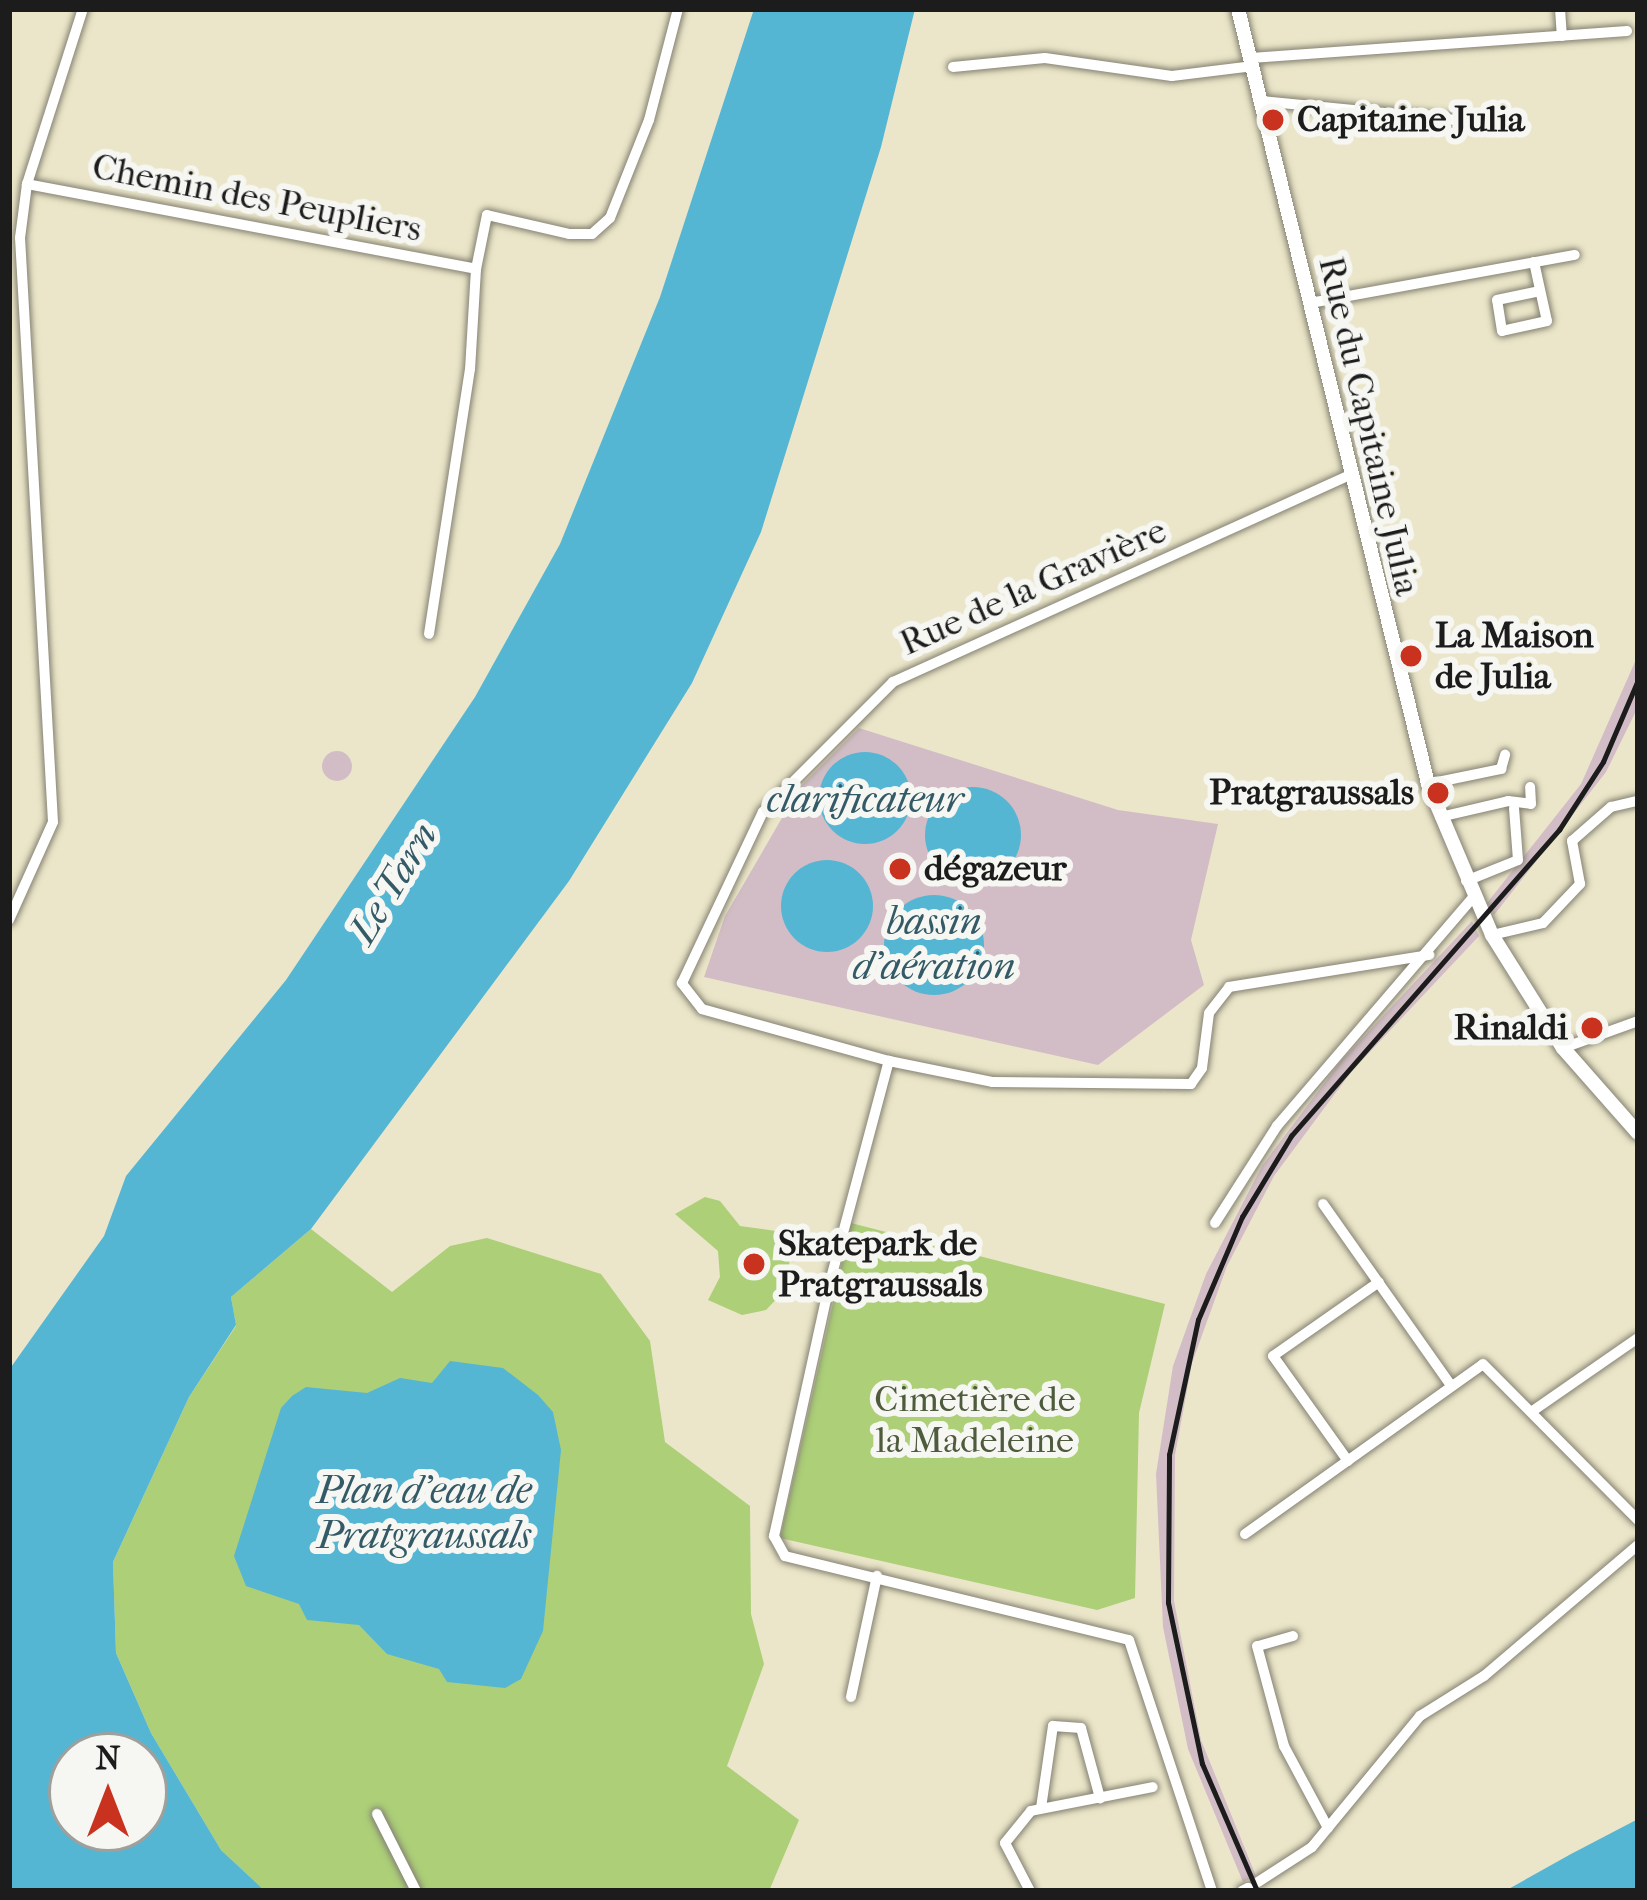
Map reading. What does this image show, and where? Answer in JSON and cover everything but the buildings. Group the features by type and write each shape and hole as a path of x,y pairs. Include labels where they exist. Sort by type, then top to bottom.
{"street":[{"path":"9,920 53,822 14,256 27,184 83,9"},
{"path":"429,634 470,369 476,269 487,215 568,234 592,234 610,218 650,120 678,9"},
{"name":"Rue du Capitaine Julia","path":"1238,9 1428,784 1465,881 1492,935 1563,1048 1638,1132"},
{"path":"1560,9 1562,35"},
{"path":"953,67 1045,58 1172,76 1252,62 1628,31"},
{"path":"1261,101 1466,121"},
{"name":"Chemin des Peupliers","path":"27,184 476,269"},
{"path":"1310,303 1575,255"},
{"path":"1534,262 1547,321 1502,332 1497,300 1540,291"},
{"name":"Rue de la Gravière","path":"889,1061 702,1009 682,983 763,812 893,682 1350,475"},
{"path":"1428,784 1501,769 1505,755"},
{"path":"1514,808 1531,804 1530,787"},
{"path":"1440,817 1508,801 1514,808 1518,860 1465,881"},
{"path":"1492,935 1543,922 1580,884 1572,841 1611,807 1638,801"},
{"path":"1215,1222 1277,1126 1429,955 1473,897"},
{"path":"1212,1891 1129,1640 784,1556 774,1536 889,1061 992,1082 1080,1089 1191,1084 1202,1068 1209,1013 1229,987 1429,955"},
{"path":"1563,1048 1638,1021"},
{"path":"1323,1204 1450,1384"},
{"path":"1348,1462 1273,1356 1378,1282"},
{"path":"1534,1410 1638,1338"},
{"path":"1245,1534 1483,1364 1534,1410 1638,1520"},
{"path":"1249,1887 1295,1863 1420,1716 1484,1676 1638,1545"},
{"path":"851,1697 878,1576"},
{"path":"1293,1636 1256,1646 1284,1745 1328,1828"},
{"path":"1041,1808 1053,1726 1082,1728 1100,1798"},
{"path":"1030,1891 1005,1844 1041,1808 1153,1787"},
{"path":"377,1814 416,1891"}],"shaded area":[{"path":"1638,655 1638,707 1606,772 1494,915 1487,903 1581,784"},
{"path":"859,728 1118,810 1218,824 1191,940 1204,985 1098,1065 704,977 725,916 800,787"},
{"path":"337,751 352,766 337,781 322,766"},
{"path":"1472,921 1479,936 1351,1072 1274,1176 1227,1266 1192,1363 1175,1455 1174,1601 1201,1740 1256,1876 1243,1882 1188,1749 1163,1627 1156,1474 1173,1366 1206,1274 1262,1166 1341,1061"}],"green space":[{"name":"Skatepark de Pratgraussals","path":"705,1197 720,1201 740,1226 783,1232 792,1246 785,1290 766,1310 742,1315 708,1300 720,1277 718,1251 675,1214"},
{"name":"Cimetière de la Madeleine","path":"851,1223 1165,1304 1139,1413 1135,1598 1097,1610 780,1538"},
{"path":"311,1229 392,1292 450,1246 487,1238 601,1274 650,1341 665,1442 750,1506 751,1614 764,1664 727,1766 799,1820 769,1891 265,1891 221,1850 168,1761 168,1732 151,1732 116,1653 113,1562 189,1397 236,1326 231,1297"}],"water":[{"name":"Le Tarn","path":"754,9 915,9 881,147 761,532 692,683 569,881 311,1229 231,1297 236,1325 189,1397 113,1562 116,1653 151,1732 48,1732 48,1852 168,1852 168,1761 221,1850 265,1891 9,1891 9,1370 104,1236 126,1176 286,980 475,697 560,544 660,297"},
{"name":"clarificateur","path":"865,752 883,755 898,765 908,780 908,816 898,831 883,841 865,844 847,841 832,831 822,816 819,798 822,780 832,765 847,755"},
{"name":"bassin d'aération","path":"973,787 1007,801 1021,835 1007,869 973,883 939,869 925,835 939,801"},
{"name":"clarificateur","path":"827,860 845,863 860,873 870,888 870,924 860,939 845,949 827,952 809,949 794,939 784,924 781,906 784,888 794,873 809,863"},
{"name":"bassin d'aération","path":"934,895 962,903 976,917 984,945 976,973 962,987 934,995 906,987 892,973 884,945 892,917 906,903"},
{"name":"Plan d'eau de Pratgraussals","path":"450,1361 503,1368 538,1395 553,1412 561,1450 543,1631 521,1679 505,1688 447,1682 439,1669 387,1654 359,1625 307,1620 299,1604 246,1586 234,1556 281,1408 292,1396 306,1387 367,1393 400,1378 432,1383"},
{"path":"1638,1819 1638,1891 1505,1891 1571,1854"}],"railway":[{"path":"1257,1891 1202,1764 1168,1603 1169,1455 1198,1320 1242,1217 1291,1136 1559,830 1603,762 1638,680"}],"place":[{"name":"Capitaine Julia","path":"1273,120"},
{"name":"La Maison de Julia","path":"1411,656"},
{"name":"Pratgraussals","path":"1438,793"},
{"name":"dégazeur","path":"900,869"},
{"name":"Rinaldi","path":"1592,1028"},
{"name":"Skatepark de Pratgraussals","path":"754,1264"}]}
